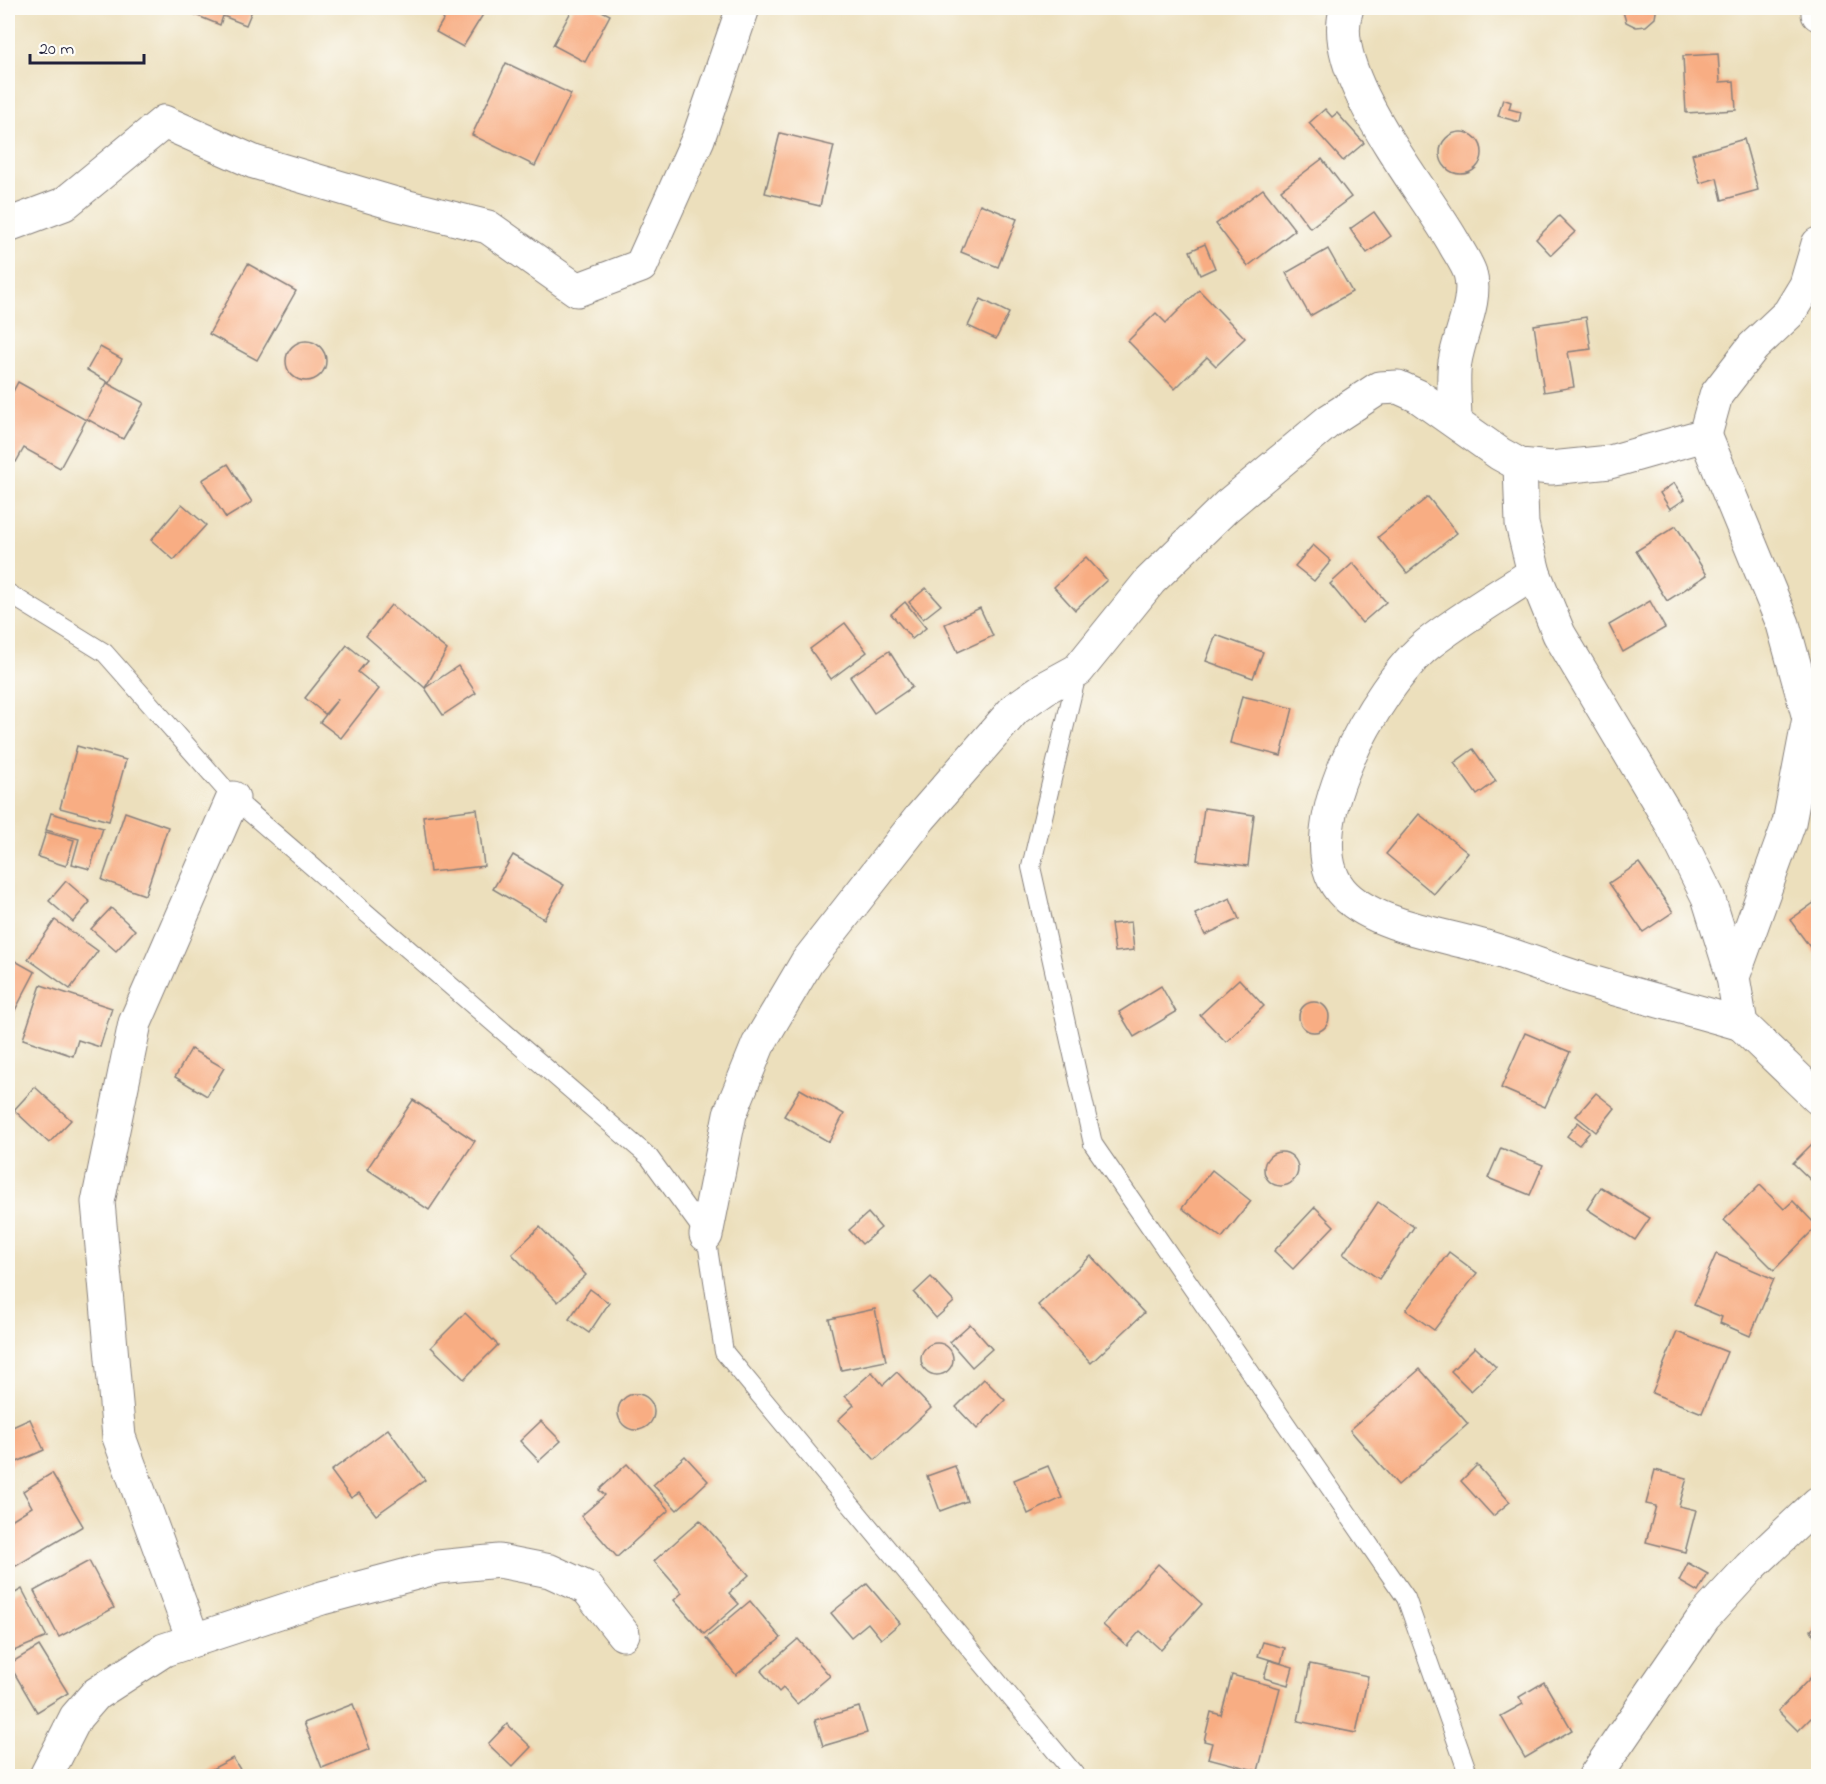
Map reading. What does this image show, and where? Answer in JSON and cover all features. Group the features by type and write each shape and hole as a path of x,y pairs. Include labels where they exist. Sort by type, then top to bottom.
{"street":[{"path":"8,225 64,204 164,122 254,162 396,204 488,227 577,290 640,266 698,139 743,8"},
{"path":"1347,8 1343,17 1345,54 1360,90 1381,131 1438,214 1470,274 1470,304 1455,363 1455,421"},
{"path":"1818,8 1818,14"},
{"path":"1733,977 1789,823 1809,718 1797,666 1783,624 1705,435 1716,395 1753,347 1789,314 1806,285 1818,244"},
{"path":"706,1235 730,1114 758,1045 807,962 920,818 1015,710 1045,688 1078,670 1150,581 1227,506 1329,420 1379,388 1398,387 1418,396 1500,454 1520,465 1551,468 1610,462 1705,435"},
{"path":"1520,465 1522,524 1533,573 1559,634 1670,821 1708,897 1733,977 1741,1024"},
{"path":"1533,573 1428,644 1396,676 1369,718 1337,787 1328,816 1326,843 1333,876 1345,895 1370,912 1399,923 1489,948 1588,981 1741,1024 1818,1098"},
{"path":"193,1639 119,1437 98,1202 135,1023 233,798"},
{"path":"1594,1776 1704,1617 1750,1567 1818,1503"},
{"path":"46,1776 76,1717 96,1694 164,1650 322,1598 438,1567 500,1561 550,1571 586,1588 623,1634"}],"lane":[{"path":"8,593 105,653 233,798 649,1157 706,1235 723,1352 1076,1776"},
{"path":"1078,670 1031,867 1093,1144 1406,1598 1469,1776"}],"building":[{"path":"195,8 253,8 246,25 223,16 220,25 193,14"},
{"path":"450,8 487,8 463,47 436,32"},
{"path":"573,8 596,8 610,15 585,62 553,45"},
{"path":"1622,8 1656,8 1655,18 1646,26 1636,27 1626,22"},
{"path":"1718,54 1720,82 1734,81 1736,110 1686,113 1683,56"},
{"path":"506,63 571,94 535,166 472,135"},
{"path":"1503,99 1511,102 1509,109 1521,112 1519,122 1498,116"},
{"path":"1325,109 1332,117 1337,113 1364,143 1343,161 1309,123"},
{"path":"1461,132 1476,138 1482,153 1476,168 1461,174 1446,168 1440,153 1446,138"},
{"path":"780,133 834,146 820,206 765,193"},
{"path":"1744,139 1758,190 1722,200 1717,178 1700,183 1692,154"},
{"path":"1322,159 1351,197 1310,228 1281,190"},
{"path":"1263,189 1295,230 1248,266 1216,224"},
{"path":"980,204 1017,219 998,267 961,252"},
{"path":"1374,212 1391,236 1367,253 1350,229"},
{"path":"1559,216 1575,232 1551,255 1536,239"},
{"path":"1205,244 1215,268 1200,275 1190,251"},
{"path":"1328,249 1352,292 1310,316 1286,273"},
{"path":"248,264 296,291 257,360 209,334"},
{"path":"1199,290 1245,338 1216,366 1207,357 1175,389 1128,341 1156,313 1166,323"},
{"path":"981,299 1009,313 996,339 968,326"},
{"path":"1586,317 1591,349 1568,352 1574,387 1544,392 1534,325"},
{"path":"306,341 320,347 326,361 320,375 306,381 292,375 286,361 292,347"},
{"path":"100,347 122,359 109,383 87,370"},
{"path":"18,382 86,420 60,468 24,448 16,462 8,458 8,401"},
{"path":"107,383 144,403 123,439 87,419"},
{"path":"228,464 252,502 226,518 202,480"},
{"path":"1674,483 1685,499 1670,509 1660,493"},
{"path":"1428,497 1457,533 1407,573 1378,537"},
{"path":"182,504 206,525 174,560 151,540"},
{"path":"1676,526 1707,575 1667,601 1636,551"},
{"path":"1313,545 1331,561 1314,581 1295,566"},
{"path":"1086,557 1107,580 1075,610 1054,587"},
{"path":"1353,563 1386,602 1362,623 1330,584"},
{"path":"926,588 941,605 923,619 909,602"},
{"path":"1650,601 1665,628 1623,652 1609,625"},
{"path":"905,602 926,628 912,639 891,614"},
{"path":"391,605 447,650 425,688 366,636"},
{"path":"980,608 993,636 958,652 945,624"},
{"path":"845,623 867,652 831,679 810,649"},
{"path":"1216,635 1263,652 1253,678 1206,661"},
{"path":"347,645 367,661 358,672 379,689 341,738 320,722 338,699 325,714 305,698"},
{"path":"889,651 912,687 874,713 850,677"},
{"path":"458,666 476,693 443,715 425,688"},
{"path":"1242,696 1293,708 1281,756 1230,743"},
{"path":"77,746 126,760 109,821 60,808"},
{"path":"1473,749 1496,781 1477,795 1454,763"},
{"path":"1204,808 1254,815 1248,866 1197,860"},
{"path":"477,809 484,866 430,872 423,816"},
{"path":"125,812 168,827 145,895 102,880"},
{"path":"51,813 103,828 90,869 72,864 79,839 46,830"},
{"path":"1419,814 1468,853 1434,894 1386,854"},
{"path":"46,832 74,840 66,866 38,857"},
{"path":"513,855 564,885 544,919 493,889"},
{"path":"1639,863 1673,912 1643,932 1609,883"},
{"path":"66,881 90,902 73,922 49,901"},
{"path":"1230,898 1239,919 1205,935 1195,914"},
{"path":"1818,900 1818,952 1815,954 1790,920"},
{"path":"111,908 135,930 116,951 91,929"},
{"path":"55,920 98,951 70,989 28,959"},
{"path":"1131,922 1134,950 1115,952 1111,924"},
{"path":"8,957 35,972 12,1016 8,1014"},
{"path":"1239,979 1264,1006 1226,1042 1200,1015"},
{"path":"41,985 112,1008 100,1047 78,1040 73,1056 23,1039"},
{"path":"1161,986 1176,1012 1134,1037 1119,1012"},
{"path":"1314,1002 1320,1003 1328,1011 1328,1023 1320,1031 1314,1032 1308,1031 1300,1023 1299,1017 1300,1011 1308,1003"},
{"path":"1525,1033 1570,1052 1545,1107 1501,1088"},
{"path":"191,1049 224,1068 207,1096 175,1077"},
{"path":"35,1087 71,1120 49,1143 14,1110"},
{"path":"800,1089 844,1114 829,1142 784,1116"},
{"path":"1596,1093 1615,1108 1596,1132 1576,1116"},
{"path":"413,1100 475,1141 429,1210 367,1169"},
{"path":"1578,1122 1590,1132 1579,1145 1567,1136"},
{"path":"1812,1144 1818,1150 1818,1187 1793,1163"},
{"path":"1501,1148 1543,1165 1530,1195 1488,1178"},
{"path":"1281,1152 1293,1157 1298,1169 1293,1181 1281,1186 1269,1181 1264,1169 1269,1157"},
{"path":"1212,1170 1251,1201 1222,1238 1182,1208"},
{"path":"1760,1185 1784,1209 1793,1201 1817,1226 1774,1270 1724,1220"},
{"path":"1601,1187 1650,1218 1635,1240 1587,1209"},
{"path":"1378,1202 1414,1227 1379,1279 1343,1254"},
{"path":"1315,1207 1334,1226 1293,1269 1274,1251"},
{"path":"868,1213 881,1228 862,1244 849,1230"},
{"path":"540,1227 586,1275 558,1302 512,1254"},
{"path":"1449,1252 1477,1273 1434,1330 1406,1310"},
{"path":"1716,1254 1774,1279 1750,1336 1720,1323 1722,1317 1694,1305"},
{"path":"1091,1256 1144,1313 1091,1363 1038,1305"},
{"path":"931,1277 954,1302 936,1318 914,1293"},
{"path":"590,1289 609,1303 589,1333 569,1319"},
{"path":"875,1309 886,1361 841,1370 829,1319"},
{"path":"465,1313 498,1345 464,1379 431,1347"},
{"path":"970,1324 992,1349 972,1367 950,1342"},
{"path":"1677,1332 1727,1352 1702,1413 1652,1393"},
{"path":"937,1343 949,1347 953,1359 949,1371 937,1375 925,1371 921,1359 925,1347"},
{"path":"1475,1347 1496,1367 1471,1391 1451,1371"},
{"path":"1420,1369 1468,1424 1398,1485 1350,1430"},
{"path":"872,1372 883,1385 897,1372 931,1408 875,1460 838,1420 854,1405 845,1396"},
{"path":"984,1379 1005,1400 977,1429 956,1407"},
{"path":"636,1394 648,1400 654,1412 648,1424 636,1430 624,1424 618,1412 624,1400"},
{"path":"30,1419 44,1450 8,1466 8,1429"},
{"path":"541,1421 561,1441 539,1461 520,1441"},
{"path":"388,1429 425,1480 376,1515 359,1493 351,1498 331,1471"},
{"path":"685,1456 708,1481 677,1510 653,1485"},
{"path":"627,1464 669,1510 617,1557 581,1516 605,1495 599,1490"},
{"path":"1477,1465 1510,1502 1493,1516 1461,1481"},
{"path":"955,1466 967,1501 940,1511 927,1476"},
{"path":"1048,1466 1062,1498 1028,1514 1014,1480"},
{"path":"1655,1470 1687,1478 1679,1506 1696,1510 1685,1552 1646,1542 1656,1506 1646,1504"},
{"path":"52,1473 83,1526 16,1566 8,1551 8,1522 32,1507 23,1491"},
{"path":"700,1520 749,1575 729,1593 739,1604 704,1634 674,1600 682,1593 654,1561"},
{"path":"89,1561 114,1608 59,1637 34,1591"},
{"path":"1688,1563 1708,1574 1698,1592 1679,1581"},
{"path":"1158,1564 1202,1604 1161,1650 1140,1631 1127,1646 1103,1625"},
{"path":"867,1584 900,1623 881,1639 868,1623 851,1637 831,1613"},
{"path":"22,1589 47,1637 11,1652 13,1655 8,1658 8,1619 12,1616 8,1607 8,1597"},
{"path":"750,1601 781,1638 736,1675 706,1638"},
{"path":"1818,1625 1818,1642 1811,1630"},
{"path":"798,1639 830,1676 797,1704 783,1688 779,1692 761,1671"},
{"path":"1263,1642 1285,1648 1281,1663 1258,1656"},
{"path":"39,1646 68,1693 37,1712 9,1664"},
{"path":"1269,1660 1293,1667 1288,1685 1264,1678"},
{"path":"1310,1664 1368,1676 1356,1733 1298,1721"},
{"path":"1814,1674 1818,1678 1818,1711 1798,1731 1778,1711"},
{"path":"1232,1675 1280,1688 1258,1771 1208,1758 1212,1743 1204,1741 1211,1712 1221,1715"},
{"path":"1544,1682 1572,1730 1525,1758 1501,1716 1523,1704 1519,1697"},
{"path":"353,1704 370,1749 322,1768 304,1723"},
{"path":"859,1707 867,1733 823,1746 815,1720"},
{"path":"507,1724 531,1747 512,1767 488,1744"},
{"path":"233,1758 244,1776 208,1776 206,1772"},
{"path":"1309,1771 1343,1775 1343,1776 1308,1776"}]}
